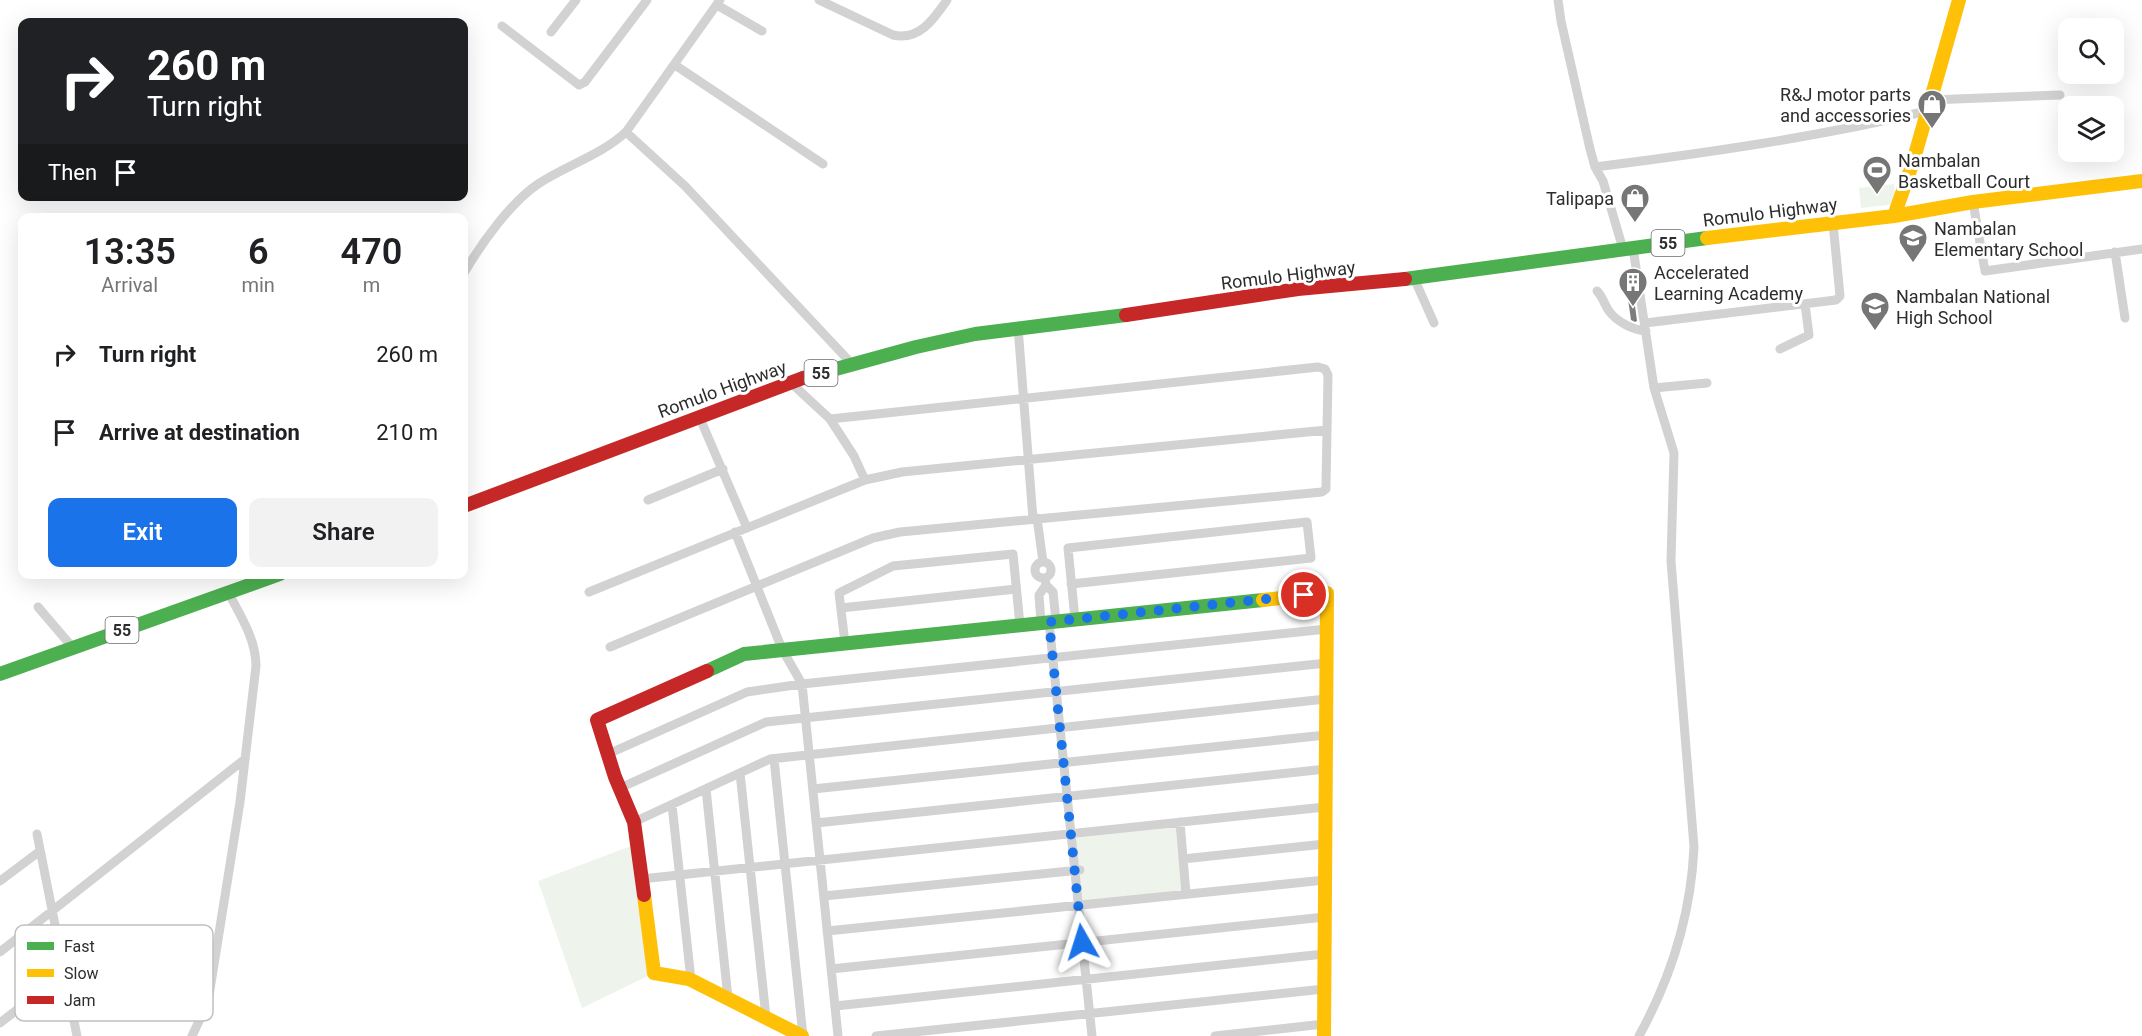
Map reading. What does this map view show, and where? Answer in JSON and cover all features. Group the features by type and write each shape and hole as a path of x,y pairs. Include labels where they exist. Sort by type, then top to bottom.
{"main road":[{"path":"1894,216 1929,106 1959,0"},
{"name":"Romulo Highway","path":"468,504 790,382 851,363 916,347 1018,327 1169,310 1298,289 1414,278 1749,231 1894,216 1973,202 2142,182"},
{"name":"55","path":"0,674 266,579"},
{"path":"802,1036 692,980 654,973 634,822 597,720 738,656 782,649 1327,593 1324,1030"}],"street":[{"path":"550,32 576,0"},
{"path":"502,26 579,85 585,82 647,0"},
{"path":"819,0 901,37 928,26 947,0"},
{"path":"1558,0 1579,107 1595,167 1603,181 1628,248 1646,327 1654,388 1674,453 1671,561 1694,847 1686,917 1677,950 1669,973 1639,1036"},
{"path":"468,268 514,205 526,193 540,183 606,148 626,132 718,2 762,31"},
{"path":"675,65 824,164"},
{"path":"1595,167 1790,139 1929,106 2060,95"},
{"path":"626,132 685,186 851,363"},
{"path":"1973,202 1985,271 2142,249"},
{"path":"1597,291 1604,298 1611,313 1629,327 1646,327 1836,300 1840,296 1833,223"},
{"path":"2115,252 2125,318"},
{"path":"1414,278 1434,323"},
{"path":"1780,349 1809,335 1805,304"},
{"path":"1018,327 1035,519 1043,562 1038,564 1035,571 1053,592 1049,622 1052,658 1071,834 1078,870 1078,905 1092,1036"},
{"path":"610,647 884,535 1322,492 1326,484 1328,375 1323,368 830,419"},
{"path":"790,382 830,419 854,456 865,480"},
{"path":"1654,388 1707,383"},
{"path":"699,416 747,528"},
{"path":"589,592 865,480 902,472 1327,430"},
{"path":"648,500 723,469"},
{"path":"1071,584 1311,558 1307,522 1068,548 1071,584 1075,619"},
{"path":"735,532 782,649 801,684 838,1036"},
{"path":"845,643 839,593 893,566 1013,554 1020,625"},
{"path":"1045,582 1039,595 1049,622"},
{"path":"841,608 1016,589"},
{"path":"213,969 245,759 256,654 228,592"},
{"path":"38,607 73,648"},
{"path":"608,754 747,693 801,684 1327,629"},
{"path":"620,788 766,722 1327,663"},
{"path":"634,822 774,759 1326,699"},
{"path":"813,789 1326,735"},
{"path":"35,925 245,759"},
{"path":"774,759 802,1036"},
{"path":"816,823 1326,769"},
{"path":"740,773 766,1017"},
{"path":"706,789 728,998"},
{"path":"672,805 692,980"},
{"path":"641,879 1325,807"},
{"path":"1180,822 1186,894"},
{"path":"37,834 54,925"},
{"path":"1183,859 1325,844"},
{"path":"0,881 40,851"},
{"path":"824,896 1078,870"},
{"path":"827,931 1325,880"},
{"path":"831,969 1324,917"},
{"path":"0,952 15,941"},
{"path":"835,1006 1324,954"},
{"path":"876,1036 1324,989"},
{"path":"0,1023 15,1011"},
{"path":"73,1021 76,1036"},
{"path":"192,1036 199,1021"},
{"path":"1215,1036 1324,1030"}],"shaded area":[{"name":"Nambalan Basketball Court","path":"1894,184 1896,204 1861,208 1859,188"},
{"path":"1178,826 1184,891 1082,901 1075,838"},
{"path":"631,846 654,973 582,1008 538,881"}],"building":[{"name":"Accelerated Learning Academy","path":"1633,291 1637,321 1635,322 1631,320 1627,292"}],"traffic: fast":[{"path":"1405,279 1707,238"},
{"path":"803,378 916,347 975,334 1126,315"},
{"path":"0,674 266,579"},
{"path":"707,671 744,654 1263,600"}],"traffic: slow":[{"path":"1894,216 1913,162 1959,0"},
{"path":"1707,238 1894,216 1973,202 2142,181"},
{"path":"1263,600 1327,593 1324,1036"},
{"path":"644,895 654,973 689,979 802,1036"}],"traffic: jam":[{"path":"1126,315 1298,289 1405,279"},
{"path":"468,504 803,378"},
{"path":"644,895 634,822 615,777 597,720 707,671"}],"place":[{"name":"R&J motor parts and accessories","path":"1932,130"},
{"name":"Nambalan Basketball Court","path":"1877,196"},
{"name":"Talipapa","path":"1635,224"},
{"name":"Nambalan Elementary School","path":"1913,264"},
{"name":"Accelerated Learning Academy","path":"1633,308"},
{"name":"Nambalan National High School","path":"1875,332"}],"route":[{"path":"1082,942 1049,622 1304,595"}]}
